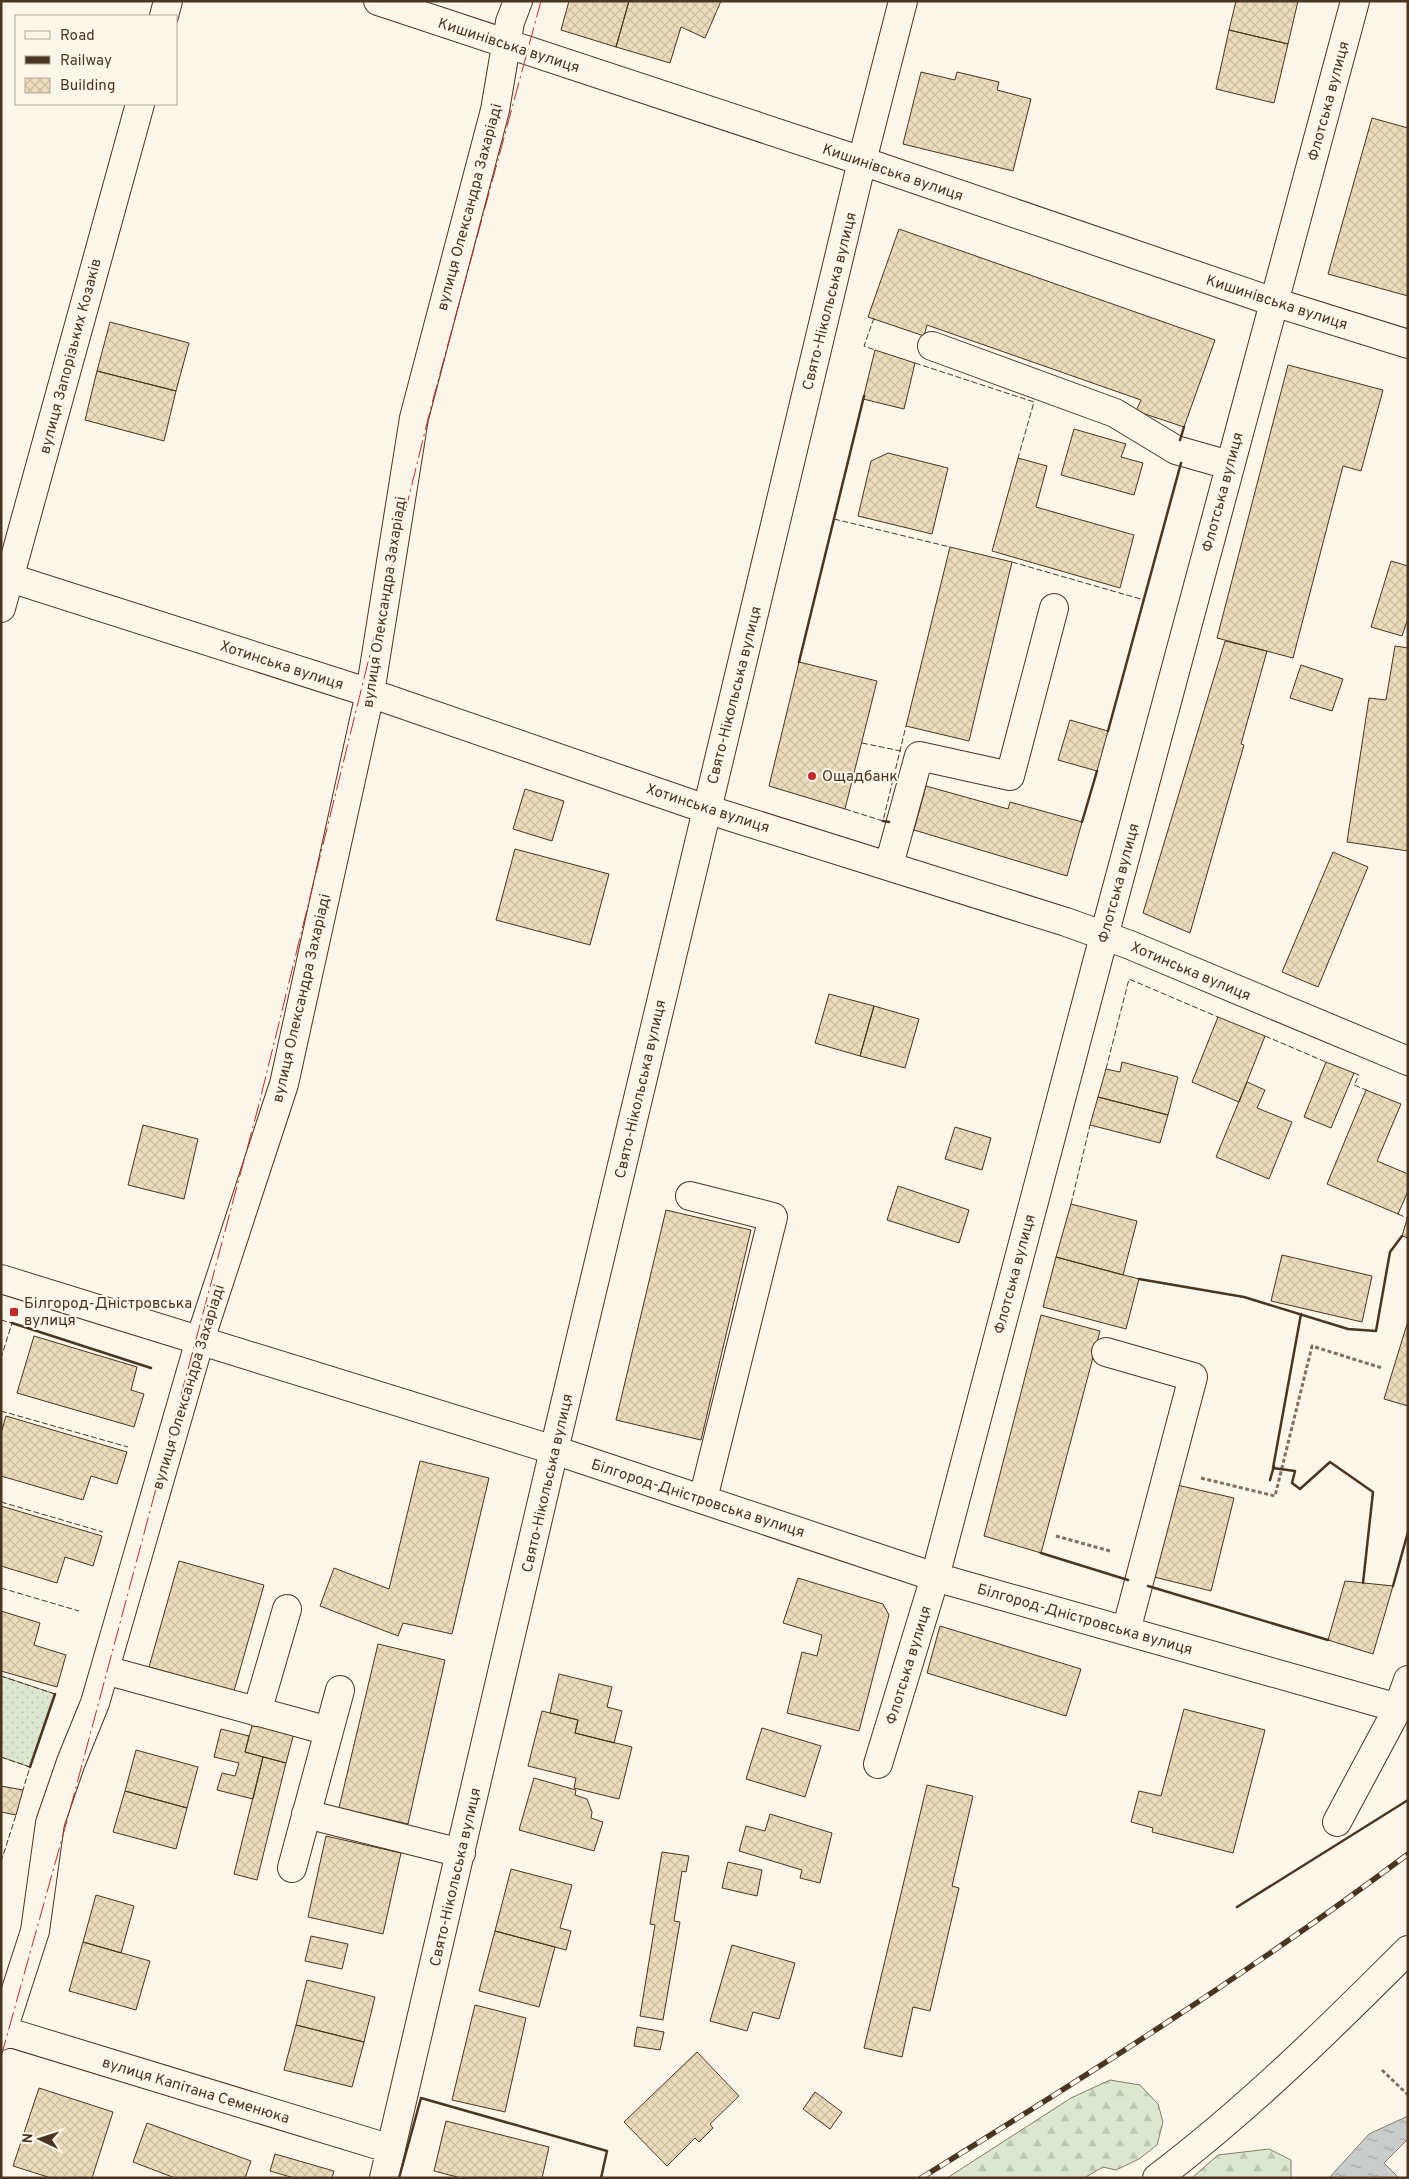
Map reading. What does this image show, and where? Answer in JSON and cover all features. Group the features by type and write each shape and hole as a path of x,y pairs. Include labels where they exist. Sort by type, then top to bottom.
{"street":[{"path":"164,15 168,1"},
{"name":"Кишинівська вулиця","path":"378,1 506,45 862,161 1274,302 1408,344"},
{"name":"вулиця Олександра Захаріаді","path":"2,2032 34,1931 50,1824 70,1762 95,1703 200,1340 284,1084 370,693 414,418 496,110 510,22 518,1"},
{"name":"Свято-Нікольська вулиця","path":"384,2178 706,809 862,161 903,1"},
{"name":"Флотська вулиця","path":"878,1764 935,1577 1104,936 1355,1"},
{"name":"вулиця Запорізьких Козаків","path":"1,608 5,576 140,105"},
{"path":"932,346 1115,413 1176,450 1230,465"},
{"name":"Хотинська вулиця","path":"5,576 370,693 706,809 890,865 1104,936 1130,945 1408,1061"},
{"path":"890,865 919,756 1010,776 1054,608"},
{"path":"690,1196 773,1217 702,1499"},
{"name":"Білгород-Дністровська вулиця","path":"1,1279 554,1450 935,1577 1398,1708"},
{"path":"1106,1352 1193,1376 1126,1631"},
{"path":"257,1712 287,1609"},
{"path":"105,1670 329,1731"},
{"path":"1337,1822 1398,1708 1408,1680"},
{"path":"292,1868 340,1690"},
{"path":"306,1814 461,1853"},
{"path":"1157,2178 1210,2138 1408,1950"},
{"name":"вулиця Капітана Семенюка","path":"2,2032 392,2149"}],"path":[{"path":"1168,1470 1275,1496 1312,1346 1382,1368"},
{"path":"1056,1536 1116,1553"},
{"path":"1382,2070 1408,2095"}],"green space":[{"path":"1,1676 55,1694 30,1767 1,1757"},
{"path":"1110,2080 1140,2085 1158,2104 1163,2122 1157,2145 1139,2159 1116,2170 1103,2167 1084,2178 947,2178 1071,2098"},
{"path":"1269,2149 1291,2160 1291,2178 1192,2178 1218,2155"}],"water":[{"path":"1408,2116 1408,2178 1329,2178 1369,2134"}],"pier":[{"path":"1408,2139 1408,2178 1399,2178 1384,2163"}],"building":[{"path":"569,1 629,1 616,47 561,30"},
{"path":"629,1 721,1 705,38 681,27 670,63 616,47"},
{"path":"1236,1 1298,1 1288,44 1229,30"},
{"path":"1229,30 1288,44 1274,103 1216,89"},
{"path":"921,72 955,80 957,72 999,82 997,90 1031,99 1013,171 903,144"},
{"path":"1372,118 1408,128 1408,296 1328,274"},
{"path":"899,229 1215,340 1184,427 1136,411 1141,400 927,325 924,336 868,317"},
{"path":"110,322 189,343 176,391 97,371"},
{"path":"875,350 915,363 904,409 863,399"},
{"path":"1288,365 1383,390 1361,471 1343,466 1293,658 1217,638"},
{"path":"97,371 176,391 164,441 85,420"},
{"path":"1074,429 1126,444 1121,457 1143,463 1134,495 1061,475"},
{"path":"888,453 948,468 932,534 858,516 871,461"},
{"path":"1018,458 1047,466 1036,507 1134,535 1120,588 992,551"},
{"path":"950,547 1012,562 969,741 906,726"},
{"path":"1391,561 1408,566 1408,618 1402,636 1371,627"},
{"path":"1225,641 1267,651 1241,744 1244,745 1190,933 1143,913"},
{"path":"1395,646 1408,648 1408,851 1347,842 1369,698 1386,700"},
{"path":"799,662 877,681 845,809 769,786"},
{"path":"1301,665 1343,679 1332,711 1290,698"},
{"path":"1070,720 1108,731 1097,771 1058,760"},
{"path":"926,786 1008,809 1010,802 1082,822 1067,876 914,830"},
{"path":"525,789 564,801 552,841 513,829"},
{"path":"515,849 609,874 590,945 496,920"},
{"path":"1333,852 1368,867 1318,987 1282,972"},
{"path":"829,994 874,1006 860,1056 815,1043"},
{"path":"874,1006 919,1019 905,1068 860,1056"},
{"path":"1218,1017 1265,1036 1239,1102 1192,1082"},
{"path":"1122,1062 1178,1077 1168,1115 1098,1097 1106,1069 1120,1072"},
{"path":"1326,1062 1354,1073 1331,1128 1304,1117"},
{"path":"1247,1082 1265,1090 1257,1108 1292,1122 1269,1179 1216,1157"},
{"path":"1366,1090 1401,1104 1377,1161 1408,1174 1408,1191 1398,1214 1327,1184"},
{"path":"1098,1097 1168,1115 1160,1143 1090,1125"},
{"path":"143,1125 198,1139 184,1199 128,1185"},
{"path":"955,1127 991,1138 982,1170 945,1159"},
{"path":"898,1186 969,1210 959,1243 887,1220"},
{"path":"1071,1204 1137,1221 1123,1275 1056,1257"},
{"path":"666,1210 751,1230 701,1440 616,1420"},
{"path":"1408,1216 1408,1238 1402,1236"},
{"path":"1282,1255 1372,1276 1362,1322 1271,1301"},
{"path":"1056,1257 1139,1279 1126,1329 1043,1307"},
{"path":"1041,1315 1100,1331 1041,1553 984,1536"},
{"path":"1408,1321 1408,1406 1384,1399"},
{"path":"34,1336 137,1367 131,1390 144,1394 134,1427 17,1393"},
{"path":"6,1416 127,1452 117,1484 91,1476 83,1500 1,1476 1,1433"},
{"path":"420,1461 489,1478 452,1634 403,1623 398,1636 320,1606 334,1568 389,1589"},
{"path":"1177,1485 1234,1498 1211,1591 1154,1577"},
{"path":"1,1506 102,1536 93,1566 65,1557 57,1583 1,1566"},
{"path":"179,1561 264,1585 234,1691 149,1667"},
{"path":"798,1578 883,1604 889,1615 859,1731 787,1713 802,1652 817,1656 822,1635 783,1623"},
{"path":"1345,1581 1393,1586 1373,1654 1328,1640"},
{"path":"1,1611 40,1623 34,1645 66,1655 57,1687 1,1671"},
{"path":"940,1626 1081,1669 1066,1716 927,1673"},
{"path":"378,1644 445,1660 408,1824 339,1808"},
{"path":"559,1674 612,1687 607,1707 622,1711 614,1743 575,1733 578,1720 550,1713"},
{"path":"1184,1709 1265,1730 1233,1853 1152,1832 1153,1828 1131,1822 1139,1791 1161,1796"},
{"path":"542,1711 578,1720 575,1733 632,1747 619,1799 574,1788 576,1778 528,1766"},
{"path":"253,1722 294,1733 286,1763 245,1752"},
{"path":"762,1728 821,1746 805,1797 746,1779"},
{"path":"221,1729 249,1736 245,1752 263,1757 253,1799 217,1790 222,1773 235,1776 239,1763 214,1757"},
{"path":"136,1750 198,1767 187,1808 125,1791"},
{"path":"263,1757 286,1763 257,1880 234,1874"},
{"path":"534,1778 576,1790 575,1795 587,1799 592,1812 591,1818 603,1822 594,1851 519,1830"},
{"path":"927,1785 973,1796 952,1886 959,1888 930,2011 913,2007 902,2057 864,2048"},
{"path":"1,1786 23,1790 16,1815 1,1812"},
{"path":"125,1791 187,1808 176,1849 113,1832"},
{"path":"770,1814 832,1833 820,1883 800,1878 802,1870 739,1851 746,1826 765,1831"},
{"path":"326,1836 401,1853 383,1934 308,1917"},
{"path":"662,1852 689,1856 686,1872 682,1871 674,1921 680,1922 663,2020 640,2016 655,1925 650,1924"},
{"path":"728,1862 762,1870 757,1896 722,1888"},
{"path":"511,1869 572,1885 560,1928 571,1931 566,1950 495,1931"},
{"path":"96,1895 134,1906 121,1953 83,1942"},
{"path":"495,1931 555,1947 539,2007 479,1991"},
{"path":"311,1936 348,1944 342,1969 305,1961"},
{"path":"83,1942 150,1961 136,2010 69,1991"},
{"path":"732,1945 795,1963 779,2019 753,2012 747,2031 710,2021"},
{"path":"307,1980 375,1997 364,2042 296,2025"},
{"path":"475,2005 526,2018 505,2112 452,2100"},
{"path":"296,2025 364,2042 352,2087 284,2070"},
{"path":"637,2027 664,2032 660,2050 634,2046"},
{"path":"697,2052 739,2096 710,2124 713,2128 699,2142 695,2138 667,2166 624,2122"},
{"path":"39,2088 113,2112 92,2178 51,2178 13,2166"},
{"path":"815,2092 842,2112 830,2129 803,2109"},
{"path":"446,2121 549,2147 542,2178 461,2178 434,2171"},
{"path":"147,2123 251,2161 245,2178 175,2178 133,2162"},
{"path":"275,2154 334,2171 332,2178 294,2178 270,2171"}],"railway":[{"path":"921,2178 1168,2022 1289,1940 1408,1854"}],"fence":[{"path":"874,318 864,346 875,350"},
{"path":"915,363 1034,402 1018,458"},
{"path":"834,519 950,547"},
{"path":"1012,562 1144,600"},
{"path":"845,809 883,821 906,726"},
{"path":"862,743 901,751"},
{"path":"1106,1069 1129,979 1218,1017"},
{"path":"1265,1036 1326,1062"},
{"path":"1354,1073 1359,1075 1354,1085 1366,1090"},
{"path":"1071,1204 1090,1125"},
{"path":"1398,1214 1407,1218"},
{"path":"1,1320 12,1323 1,1358"},
{"path":"1,1411 128,1447"},
{"path":"1,1502 103,1532"},
{"path":"1,1588 79,1611"},
{"path":"1,1676 55,1694"},
{"path":"1,1757 30,1767 23,1790"},
{"path":"1,1862 16,1815"}],"wall":[{"path":"799,662 864,396"},
{"path":"1180,440 1184,427"},
{"path":"1108,731 1181,463"},
{"path":"1082,822 1097,771"},
{"path":"883,821 889,822"},
{"path":"1139,1279 1244,1297 1348,1329 1376,1331 1390,1252 1402,1236"},
{"path":"1301,1314 1273,1468 1295,1471 1292,1483 1300,1489 1330,1462 1373,1492 1363,1583"},
{"path":"12,1323 151,1368"},
{"path":"1270,1480 1274,1466"},
{"path":"1393,1586 1408,1532"},
{"path":"1041,1553 1128,1580"},
{"path":"1148,1586 1328,1640"},
{"path":"30,1767 55,1694"},
{"path":"1237,1907 1408,1800"},
{"path":"399,2178 421,2098 607,2151 601,2178"}],"power":[{"path":"1,2057 68,1817 258,1108 431,407 541,1"}],"place":[{"name":"Ощадбанк","path":"812,776"},
{"name":"Білгород-Дністровська вулиця","path":"14,1312"}]}
